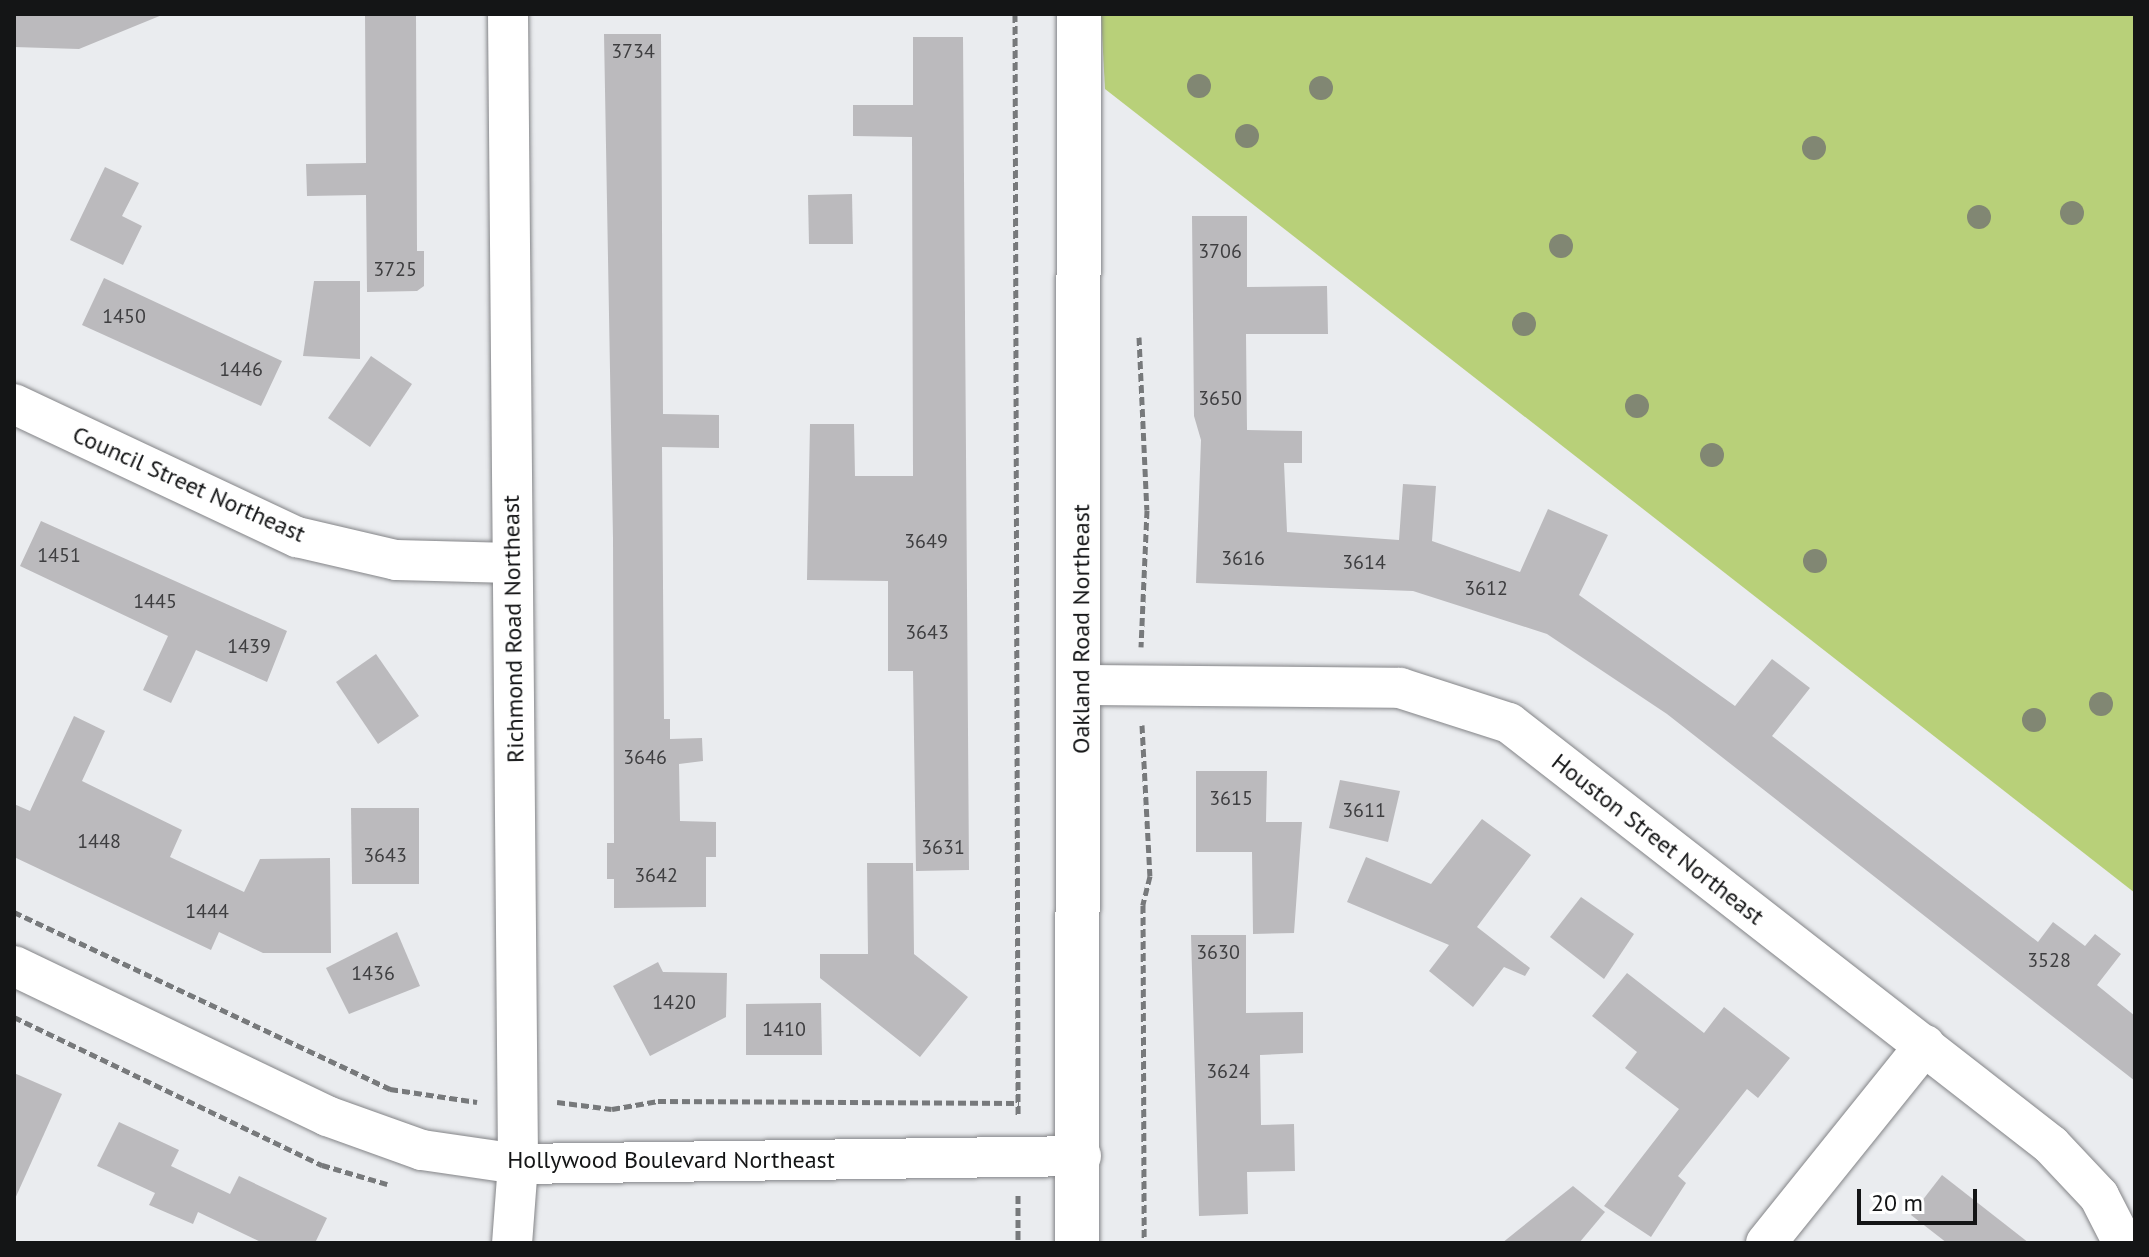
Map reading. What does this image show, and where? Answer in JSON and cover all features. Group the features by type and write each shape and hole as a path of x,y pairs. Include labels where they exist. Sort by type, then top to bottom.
{"main road":[{"name":"Oakland Road Northeast","path":"1077,1243 1081,1156 1082,685 1079,14"}],"street":[{"name":"Richmond Road Northeast","path":"508,14 518,1164 512,1243"},
{"name":"Council Street Northeast","path":"14,404 297,537 396,560 512,563"},
{"name":"Houston Street Northeast","path":"1082,685 1400,688 1509,723 2051,1145 2099,1196 2123,1243"},
{"name":"Hollywood Boulevard Northeast","path":"14,966 327,1116 422,1150 518,1164 1081,1156"},
{"path":"1766,1243 1925,1045"}],"path":[{"path":"1015,14 1018,1118"},
{"path":"1139,337 1147,510 1141,648"},
{"path":"1142,712 1150,864 1143,905 1144,1243"},
{"path":"14,912 390,1089 432,1100 490,1102"},
{"path":"545,1102 612,1109 658,1101 1019,1103"},
{"path":"1018,1182 1018,1243"}],"green space":[{"path":"1101,14 2135,14 2135,893 1105,89"}],"building":[{"path":"14,14 162,15 79,49 14,47"},
{"path":"365,14 416,14 417,251 424,251 424,286 417,291 367,292 366,195 307,196 306,164 366,163"},
{"path":"604,34 661,34 663,414 719,415 719,448 662,447 664,719 670,719 670,739 702,738 703,761 679,764 680,821 716,822 716,857 706,857 706,907 614,908 614,879 607,879 607,843 614,843 613,539"},
{"path":"913,37 963,37 969,870 916,871 913,671 888,671 888,581 807,580 810,424 854,424 855,476 913,476 912,137 853,136 853,105 913,105"},
{"path":"105,167 139,183 122,216 142,226 123,265 70,240"},
{"path":"852,194 853,244 809,244 808,195"},
{"path":"1192,216 1247,216 1247,287 1327,286 1328,334 1246,334 1247,430 1302,431 1302,463 1284,463 1287,532 1399,540 1403,484 1436,486 1432,541 1520,572 1548,509 1608,535 1579,595 1735,706 1772,659 1810,688 1772,736 2038,942 2053,922 2085,946 2095,934 2121,954 2097,985 2135,1016 2135,1081 1667,714 1547,634 1413,591 1196,583 1201,440 1194,416"},
{"path":"104,278 282,361 261,406 82,325"},
{"path":"314,281 360,281 360,359 303,356"},
{"path":"371,356 412,384 370,447 328,418"},
{"path":"41,521 287,631 267,682 196,650 171,703 143,690 168,636 20,566"},
{"path":"376,654 419,716 378,744 336,682"},
{"path":"74,716 105,731 82,781 182,830 170,857 244,892 260,859 330,858 331,953 263,953 219,932 211,950 14,857 14,804 30,811"},
{"path":"1196,771 1267,771 1266,822 1302,822 1294,933 1253,934 1252,852 1196,852"},
{"path":"1340,780 1400,791 1388,842 1329,828"},
{"path":"351,808 419,808 419,884 352,884"},
{"path":"1482,819 1531,855 1477,927 1530,968 1525,976 1504,967 1473,1007 1429,971 1449,945 1347,902 1366,857 1431,884"},
{"path":"867,863 913,863 914,954 968,997 920,1057 820,978 820,954 868,954"},
{"path":"1581,897 1634,934 1604,979 1550,937"},
{"path":"397,932 420,986 349,1014 326,968"},
{"path":"1191,935 1246,935 1246,1013 1303,1012 1303,1053 1260,1055 1261,1125 1294,1124 1295,1171 1247,1172 1248,1214 1199,1216"},
{"path":"658,962 663,972 727,973 726,1017 650,1056 613,986"},
{"path":"1627,973 1704,1033 1724,1007 1790,1058 1758,1098 1747,1089 1678,1176 1686,1183 1651,1237 1604,1206 1679,1109 1625,1068 1637,1052 1592,1016"},
{"path":"821,1003 822,1055 746,1055 746,1004"},
{"path":"14,1073 62,1094 14,1201"},
{"path":"119,1122 179,1150 171,1166 230,1194 239,1176 327,1218 315,1243 263,1243 198,1212 193,1224 149,1205 155,1193 97,1166"},
{"path":"1942,1175 2029,1243 1947,1243 1911,1215"},
{"path":"1573,1186 1605,1212 1579,1243 1502,1243"}]}
